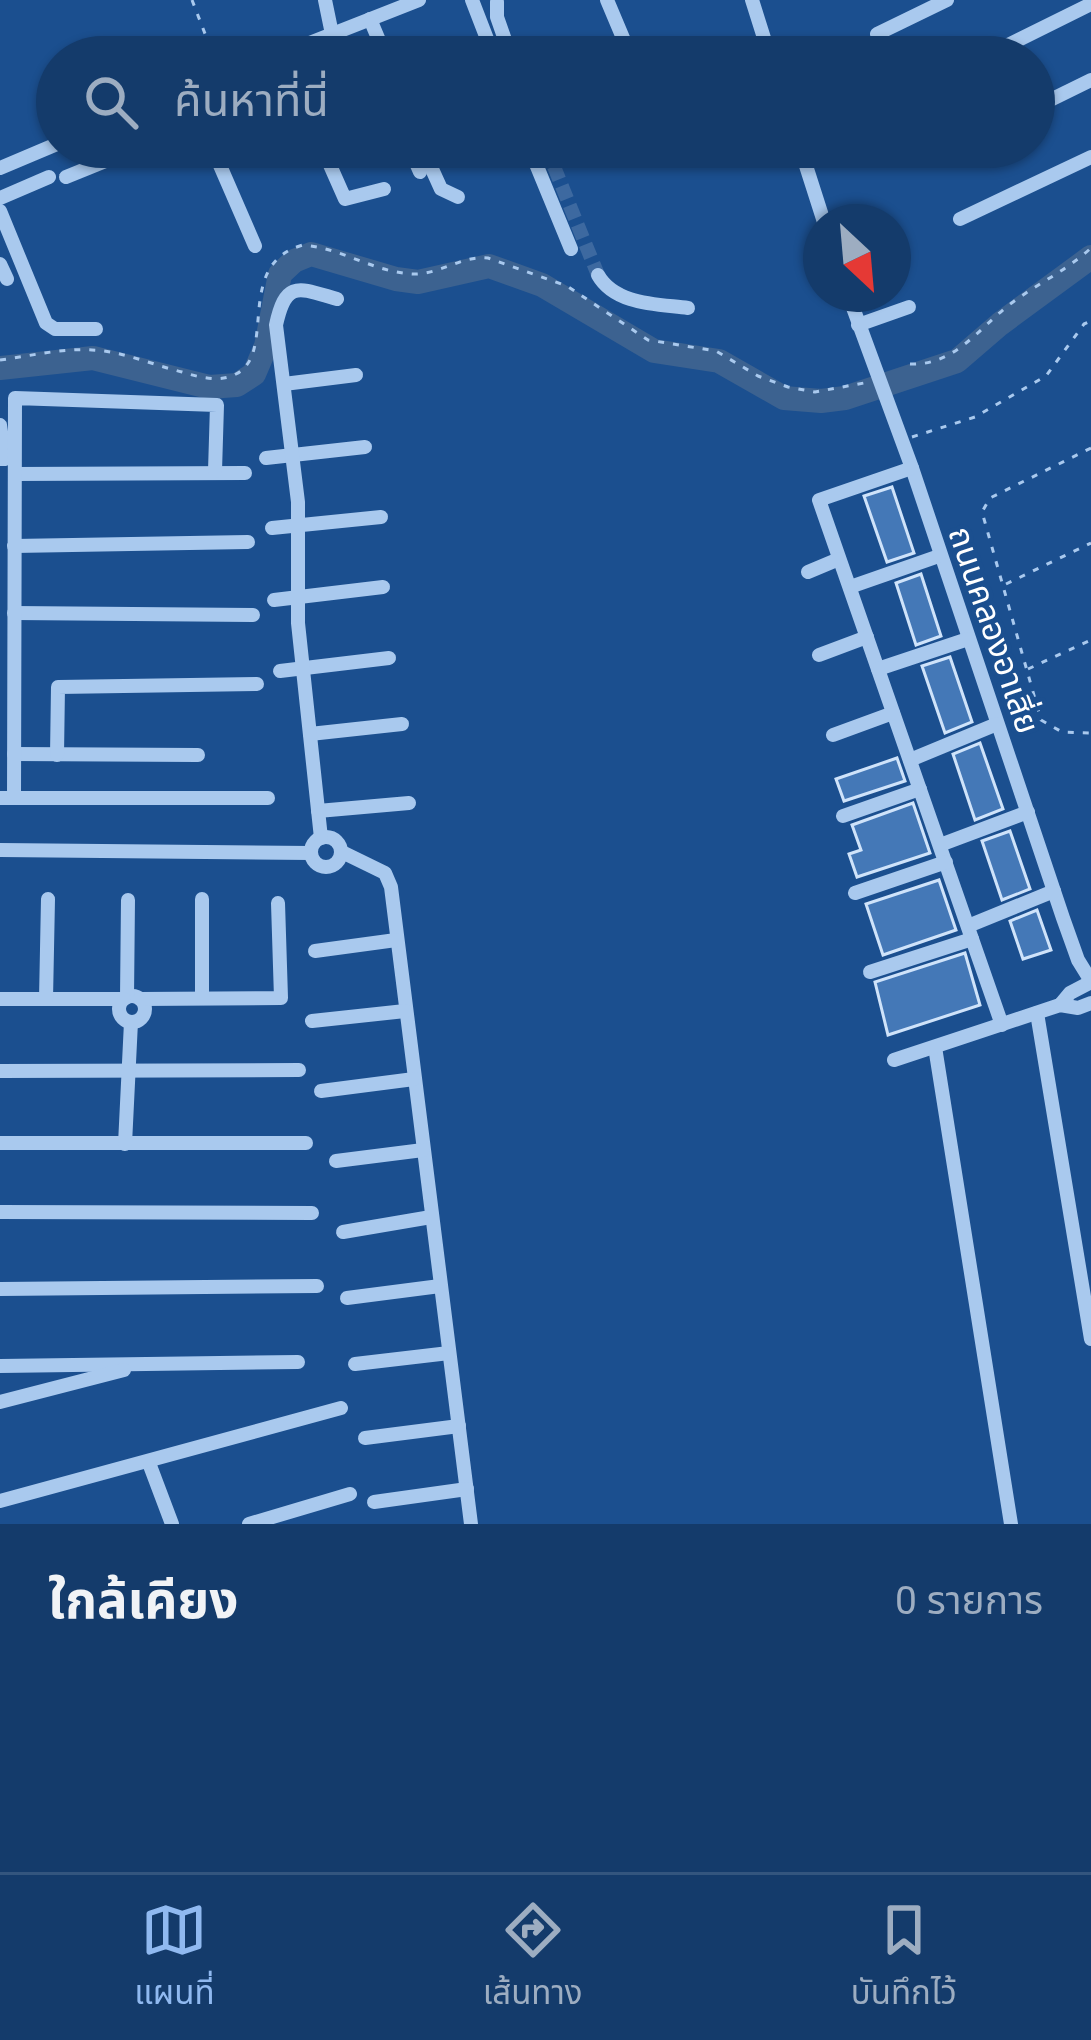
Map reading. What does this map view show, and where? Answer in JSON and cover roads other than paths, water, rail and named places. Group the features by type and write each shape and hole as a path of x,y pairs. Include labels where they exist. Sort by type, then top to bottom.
{"street":[{"path":"325,0 332,34"},
{"path":"327,36 419,0"},
{"path":"472,0 486,36"},
{"path":"607,0 622,36"},
{"path":"752,0 763,36"},
{"path":"877,34 947,0"},
{"path":"499,1 497,17 504,36"},
{"path":"1029,36 1087,8"},
{"path":"370,19 377,36"},
{"path":"1055,98 1091,80"},
{"path":"1,166 36,152"},
{"path":"960,219 1091,157"},
{"path":"66,177 88,168"},
{"path":"221,168 255,247"},
{"path":"331,168 345,199 384,189"},
{"path":"418,168 420,172"},
{"path":"432,168 441,189 458,196"},
{"path":"538,168 571,249"},
{"path":"807,168 818,204"},
{"path":"0,198 49,177"},
{"path":"0,211 46,323 55,329 96,329"},
{"path":"598,275 613,291 638,301 688,308"},
{"path":"310,853 321,838 303,668 293,455 276,325 284,296 296,289 337,299"},
{"name":"ถนนคลองอาเสี่ย","path":"854,312 873,378 887,399 1078,960 1091,982"},
{"path":"859,325 897,312"},
{"path":"284,384 356,375"},
{"path":"7,467 15,398 218,405 215,471"},
{"path":"0,425 14,546 7,589 14,613 7,659 7,729 14,754 7,798 268,798"},
{"path":"266,458 365,447"},
{"path":"7,467 245,473"},
{"path":"911,468 819,500 1002,1024"},
{"path":"272,528 381,517"},
{"path":"14,546 248,542"},
{"path":"850,587 939,556"},
{"path":"808,572 839,559"},
{"path":"274,600 383,587"},
{"path":"14,613 253,615"},
{"path":"820,655 867,637"},
{"path":"878,669 968,639"},
{"path":"280,671 389,658"},
{"path":"57,754 58,687 257,684"},
{"path":"832,735 893,713"},
{"path":"310,734 402,724"},
{"path":"910,760 998,724"},
{"path":"14,754 198,754"},
{"path":"843,816 920,789"},
{"path":"318,811 409,803"},
{"path":"940,845 1028,812"},
{"path":"321,838 334,838 342,852 385,873 391,887 472,1524"},
{"path":"0,850 310,853"},
{"path":"310,853 317,866 324,868 338,863 342,852"},
{"path":"855,893 946,862"},
{"path":"870,972 970,932 1054,891"},
{"path":"46,999 48,898"},
{"path":"202,899 202,997"},
{"path":"125,1144 130,1022 120,1015 130,998 128,900"},
{"path":"0,999 281,998 278,903"},
{"path":"315,951 396,940"},
{"path":"1060,1005 1070,993 1091,982"},
{"path":"894,1060 1060,1005 1078,1008 1091,1003"},
{"path":"313,1021 405,1011"},
{"path":"1037,1013 1091,1340"},
{"path":"934,1047 1011,1524"},
{"path":"0,1070 299,1070"},
{"path":"320,1091 414,1078"},
{"path":"0,1143 306,1143"},
{"path":"336,1161 423,1150"},
{"path":"0,1212 312,1213"},
{"path":"343,1232 431,1217"},
{"path":"0,1289 317,1286"},
{"path":"346,1298 440,1286"},
{"path":"356,1364 449,1353"},
{"path":"0,1366 298,1362"},
{"path":"0,1402 146,1364"},
{"path":"0,1501 340,1408"},
{"path":"365,1438 459,1426"},
{"path":"149,1463 172,1524"},
{"path":"374,1502 467,1489"},
{"path":"249,1524 350,1494"}],"waterway":[{"path":"0,368 93,358 209,387 237,385 254,374 266,346 280,274 311,254 418,282 489,266 542,285 654,351 719,361 784,398 821,401 845,398 957,361 1091,257"}],"tunnel":[{"path":"555,168 598,275"}]}
